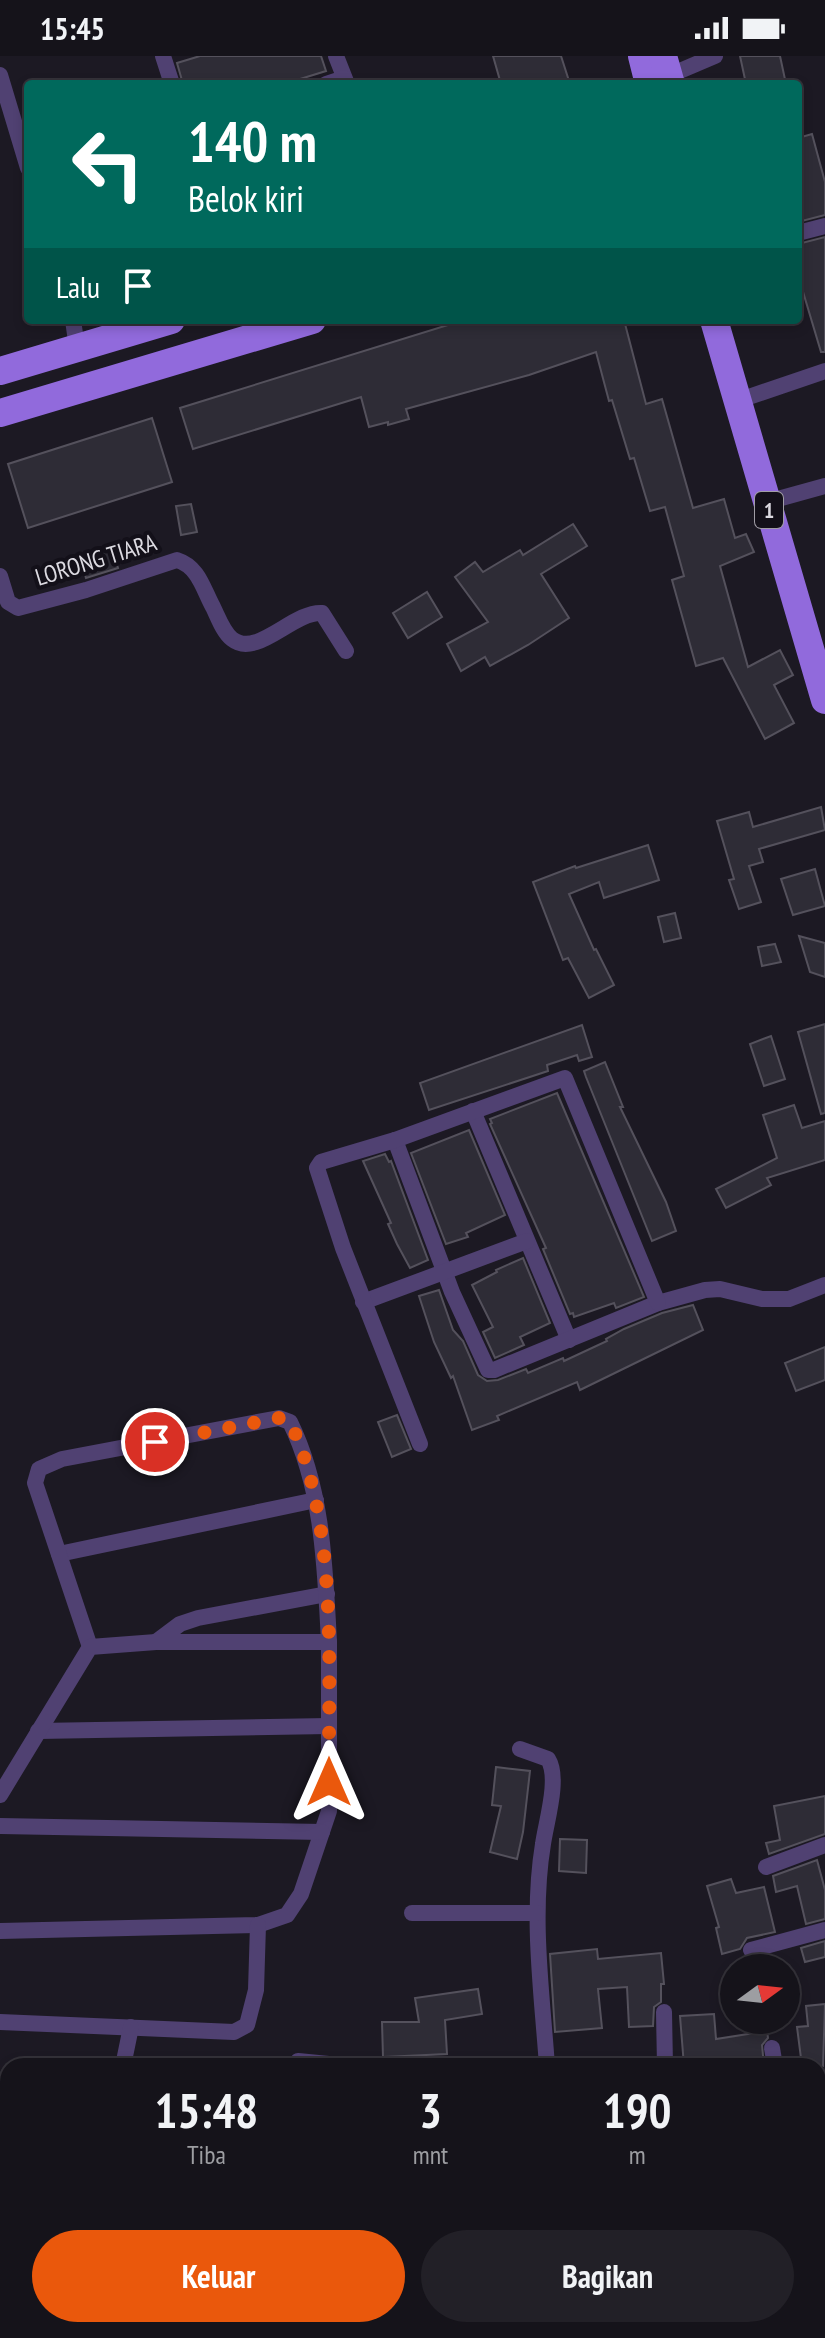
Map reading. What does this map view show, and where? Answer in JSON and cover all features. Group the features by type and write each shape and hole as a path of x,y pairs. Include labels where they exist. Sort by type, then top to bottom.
{"highway":[{"path":"642,56 660,77"},
{"path":"0,371 75,334 144,324"},
{"path":"0,413 299,324"},
{"name":"1","path":"715,324 825,700"}],"street":[{"path":"163,56 171,80"},
{"path":"336,56 346,80"},
{"path":"660,77 715,56"},
{"path":"0,75 24,155"},
{"path":"802,232 825,226"},
{"path":"737,401 825,371"},
{"path":"767,502 825,486"},
{"name":"LORONG TIARA","path":"0,576 8,602 18,608 86,590 177,560 194,569 232,640 254,644 299,618 322,613 346,651"},
{"path":"420,1444 363,1302 317,1168 321,1162 395,1140 565,1078 658,1303"},
{"path":"473,1111 569,1340"},
{"path":"395,1140 445,1272 488,1370 658,1303 705,1290 720,1289 762,1299 789,1299 825,1285"},
{"path":"363,1302 527,1241"},
{"path":"0,1931 258,1925 287,1915 301,1894 329,1811 329,1642 316,1500 299,1440 290,1422 279,1418 62,1459 39,1469 35,1483 90,1647"},
{"path":"59,1554 316,1500"},
{"path":"156,1642 180,1624 198,1618 327,1594"},
{"path":"90,1647 156,1642 329,1642"},
{"path":"0,1795 90,1647"},
{"path":"38,1731 329,1726"},
{"path":"520,1749 548,1759 554,1775 541,1855 537,1913 546,2058"},
{"path":"0,1826 322,1832"},
{"path":"766,1867 825,1845"},
{"path":"412,1913 537,1913"},
{"path":"0,2022 234,2032 247,2025 256,1990 258,1925"},
{"path":"751,1950 825,1930"},
{"path":"664,2012 665,2058"},
{"path":"125,2058 131,2027"},
{"path":"772,2048 774,2058"}],"building":[{"path":"200,56 321,56 326,71 297,80 182,80 177,63"},
{"path":"493,56 561,56 569,80 500,80"},
{"path":"740,56 780,56 785,80 745,80"},
{"path":"812,134 825,182 825,215 802,221 802,137"},
{"path":"825,237 825,352 821,352 802,288 802,243"},
{"path":"451,324 625,324 646,404 662,399 693,508 724,499 735,538 746,534 754,552 720,566 748,667 780,650 793,675 774,685 794,723 765,739 723,658 696,666 672,580 684,576 665,507 650,511 634,458 630,459 612,400 609,401 596,352 529,375 406,409 409,419 388,425 388,422 369,427 361,397 193,449 180,408"},
{"path":"152,418 172,482 28,528 8,464"},
{"path":"191,504 197,532 181,535 176,506"},
{"path":"573,524 587,546 541,574 569,618 490,666 485,657 461,671 447,644 488,622 455,577 475,562 483,572 520,550 523,555"},
{"path":"112,549 118,568 86,578 80,558"},
{"path":"427,592 442,617 408,638 393,613"},
{"path":"821,807 825,830 759,849 763,862 749,866 761,902 739,909 729,880 734,879 717,821 749,812 753,827"},
{"path":"648,845 659,880 604,898 599,882 569,894 594,950 614,985 589,998 568,958 563,960 533,882"},
{"path":"815,869 825,906 793,915 781,879"},
{"path":"675,913 681,938 664,942 658,917"},
{"path":"799,936 825,943 825,977 810,972"},
{"path":"775,944 781,962 762,966 758,947"},
{"path":"825,1024 825,1113 821,1114 798,1032"},
{"path":"582,1025 592,1057 579,1061 577,1055 547,1065 548,1071 429,1110 420,1083"},
{"path":"771,1036 785,1079 764,1086 750,1044"},
{"path":"605,1062 623,1107 620,1107 666,1202 676,1231 652,1241 584,1071"},
{"path":"557,1093 644,1297 616,1308 614,1303 574,1317 573,1313 570,1314 543,1249 546,1248 490,1124 490,1119"},
{"path":"794,1105 802,1128 825,1121 825,1160 767,1178 771,1185 726,1208 716,1189 777,1158 763,1115"},
{"path":"469,1130 505,1215 466,1233 468,1237 446,1244 411,1153"},
{"path":"385,1154 391,1161 428,1260 410,1268 388,1224 391,1223 363,1161"},
{"path":"523,1258 550,1323 520,1337 524,1345 495,1358 483,1332 493,1327 472,1285"},
{"path":"439,1290 453,1330 463,1341 478,1375 487,1381 526,1369 528,1373 563,1358 564,1361 607,1341 624,1329 662,1313 693,1305 703,1330 580,1390 577,1382 472,1430 453,1376 451,1378 434,1342 419,1296"},
{"path":"825,1347 825,1380 796,1391 785,1363"},
{"path":"397,1415 411,1449 392,1457 378,1422"},
{"path":"496,1767 530,1771 517,1859 490,1852 501,1806 492,1805"},
{"path":"825,1796 825,1834 769,1854 766,1843 780,1840 774,1806"},
{"path":"560,1839 587,1840 586,1873 559,1871"},
{"path":"817,1860 825,1890 825,1919 806,1924 797,1886 776,1892 773,1876"},
{"path":"731,1879 736,1893 764,1887 775,1932 747,1938 740,1949 722,1954 716,1928 719,1927 707,1886"},
{"path":"825,1941 825,1957 805,1962 801,1948"},
{"path":"597,1949 598,1959 661,1953 664,1984 661,1984 661,2002 654,2007 653,2026 629,2027 627,1987 598,1989 602,2028 555,2032 550,1954"},
{"path":"478,1989 482,2014 445,2020 447,2054 383,2057 382,2022 419,2022 415,1998"},
{"path":"825,2004 823,2058 801,2058 798,2034 800,2027 808,2026 806,2006"},
{"path":"714,2014 716,2039 767,2034 762,2045 763,2058 683,2058 680,2016"}],"route":[{"path":"155,1442 279,1418 290,1422 299,1440 316,1500 327,1594 329,1782"}]}
